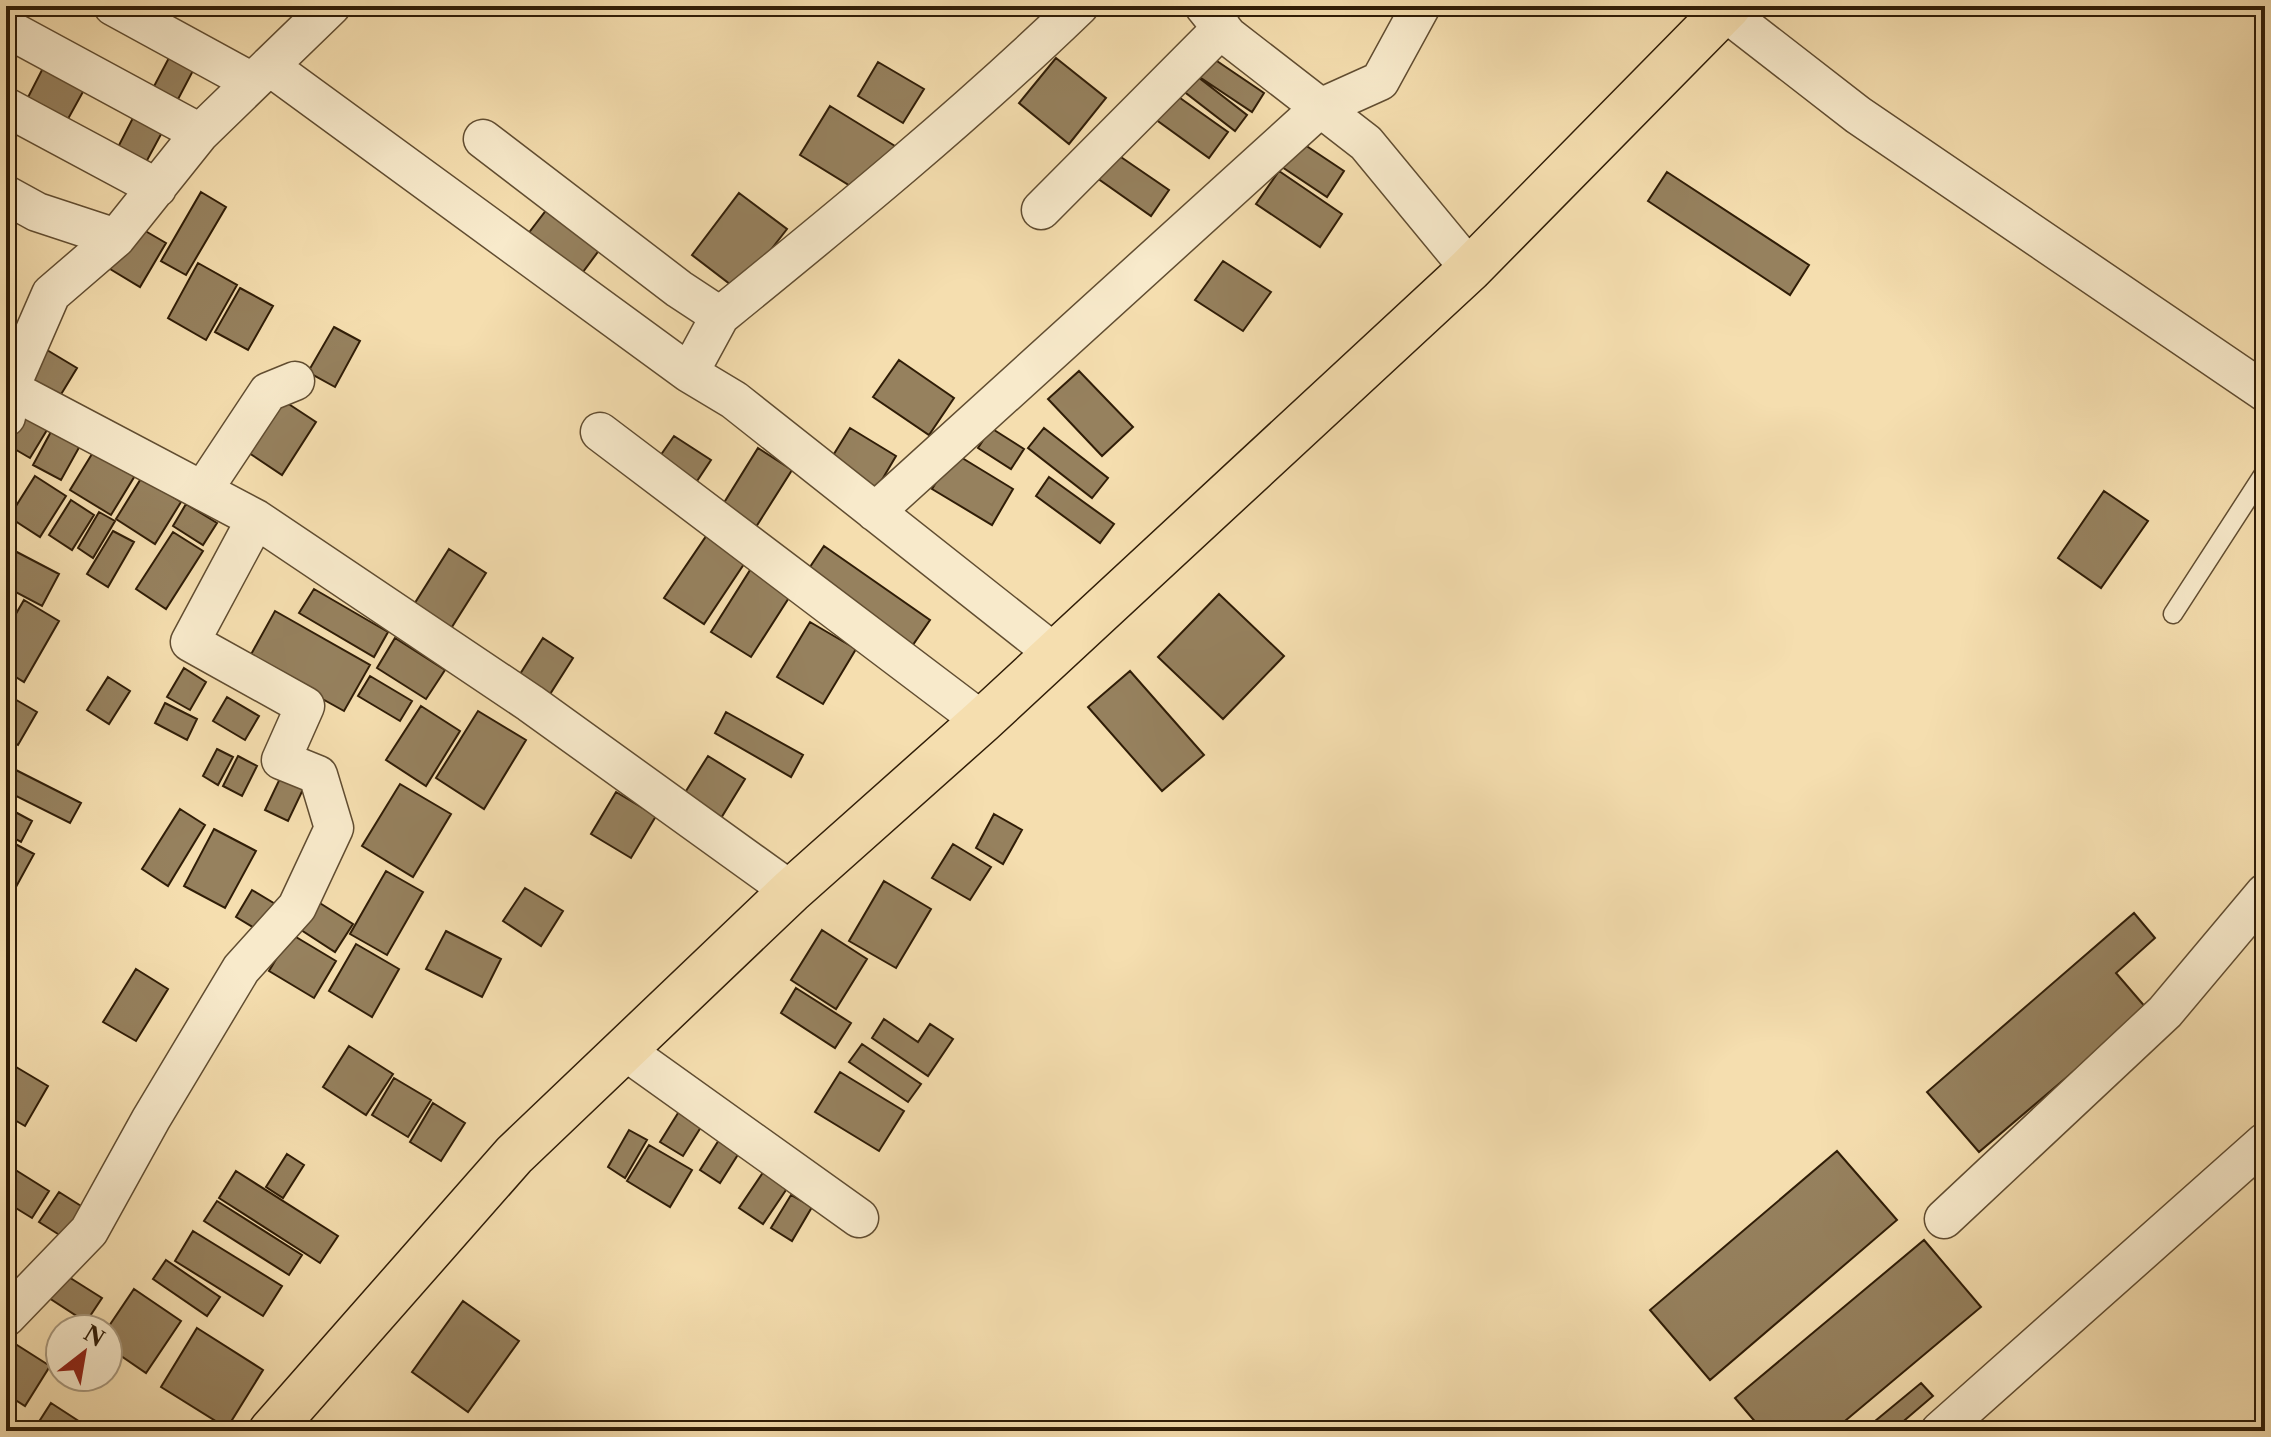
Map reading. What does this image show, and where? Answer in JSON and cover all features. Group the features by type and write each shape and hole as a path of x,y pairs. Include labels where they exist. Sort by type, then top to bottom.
{"highway":[{"path":"271,1431 514,1155 791,891 982,721 1470,269 1726,8"}],"street":[{"path":"113,6 261,74 689,373 734,400 1054,653"},
{"path":"331,6 200,133 116,238 51,294 7,397 203,490 256,519 530,703 791,891"},
{"path":"689,373 720,316 876,190 999,83 1079,6"},
{"path":"875,512 1320,108 1380,81 1421,6"},
{"path":"1726,8 1858,115 2265,392"},
{"path":"1041,210 1213,17 1228,36 1366,143 1470,269"},
{"path":"6,28 200,133"},
{"path":"6,107 157,188"},
{"path":"483,139 679,289 720,316"},
{"path":"6,195 37,212 116,238"},
{"path":"203,490 268,392 295,381"},
{"path":"600,432 982,721"},
{"path":"6,1317 89,1231 241,969 297,907 334,828 318,775 281,760 305,706 190,642 256,519"},
{"path":"1944,1219 2165,1012 2265,893"},
{"path":"624,1050 859,1218"},
{"path":"1940,1431 2265,1142"}],"lane":[{"path":"2173,614 2265,472"}],"building":[{"path":"172,52 196,65 175,105 151,92"},
{"path":"1211,57 1264,93 1252,112 1198,76"},
{"path":"1056,58 1106,98 1069,144 1019,103"},
{"path":"878,62 924,89 903,123 858,96"},
{"path":"43,68 84,90 63,128 23,107"},
{"path":"1194,74 1247,115 1235,131 1182,90"},
{"path":"1173,93 1228,132 1209,158 1155,119"},
{"path":"830,106 895,146 865,195 800,155"},
{"path":"137,110 166,125 144,166 116,151"},
{"path":"1296,139 1344,171 1327,197 1279,165"},
{"path":"1115,153 1169,190 1151,216 1097,178"},
{"path":"1279,171 1342,214 1320,247 1256,204"},
{"path":"1667,172 1809,265 1790,295 1648,201"},
{"path":"201,192 226,207 186,275 161,261"},
{"path":"739,193 787,229 739,291 692,255"},
{"path":"554,200 606,241 574,284 521,243"},
{"path":"135,225 166,243 140,287 110,269"},
{"path":"1223,261 1271,292 1243,331 1195,300"},
{"path":"198,263 237,285 206,340 168,318"},
{"path":"240,288 273,306 248,350 215,332"},
{"path":"334,327 360,341 335,387 308,372"},
{"path":"47,350 77,368 57,401 27,383"},
{"path":"899,360 954,398 929,435 873,397"},
{"path":"1079,371 1133,427 1102,456 1048,399"},
{"path":"278,397 316,422 282,475 243,449"},
{"path":"26,411 50,425 30,458 6,444"},
{"path":"53,428 81,444 61,480 33,465"},
{"path":"850,428 896,456 876,490 829,462"},
{"path":"991,428 1024,449 1011,469 978,448"},
{"path":"1044,428 1108,478 1092,498 1028,448"},
{"path":"674,436 711,460 695,484 658,459"},
{"path":"758,448 792,470 756,527 722,506"},
{"path":"95,449 136,474 111,515 70,490"},
{"path":"954,453 1013,489 992,525 932,489"},
{"path":"35,476 66,496 40,537 9,517"},
{"path":"142,477 181,502 155,544 116,519"},
{"path":"1049,477 1114,524 1100,543 1036,496"},
{"path":"2104,491 2148,521 2101,588 2058,558"},
{"path":"71,500 94,515 72,550 49,535"},
{"path":"186,504 217,523 203,545 173,526"},
{"path":"99,512 115,521 93,558 78,548"},
{"path":"711,529 750,555 704,624 664,598"},
{"path":"113,531 134,542 108,587 87,574"},
{"path":"173,532 203,551 166,609 136,589"},
{"path":"824,546 930,620 908,652 802,579"},
{"path":"449,549 486,573 450,630 413,606"},
{"path":"13,550 59,574 42,606 6,587 6,563"},
{"path":"752,567 792,593 751,657 711,632"},
{"path":"314,589 388,632 374,657 299,613"},
{"path":"1219,594 1284,656 1223,719 1158,657"},
{"path":"24,600 59,621 24,682 6,671 6,631"},
{"path":"275,611 370,665 344,711 249,658"},
{"path":"810,622 856,649 823,704 777,677"},
{"path":"395,638 445,670 426,699 377,668"},
{"path":"543,638 573,658 545,702 515,682"},
{"path":"184,668 206,682 190,710 167,697"},
{"path":"1130,671 1204,755 1162,791 1088,707"},
{"path":"370,676 412,701 400,721 358,696"},
{"path":"108,677 130,691 109,724 87,710"},
{"path":"6,694 37,712 18,745 6,738"},
{"path":"227,697 259,716 245,740 213,721"},
{"path":"165,703 197,719 187,740 155,723"},
{"path":"421,706 460,731 426,786 386,760"},
{"path":"478,711 526,740 484,809 436,778"},
{"path":"726,712 803,755 791,777 715,733"},
{"path":"217,749 233,757 218,785 203,776"},
{"path":"238,756 257,766 242,796 223,786"},
{"path":"708,756 745,779 718,823 681,799"},
{"path":"6,765 81,803 70,823 6,791"},
{"path":"284,770 307,781 288,821 265,810"},
{"path":"400,784 451,814 413,877 362,846"},
{"path":"616,792 656,816 631,858 591,834"},
{"path":"6,807 32,821 21,842 6,834"},
{"path":"180,809 205,825 168,886 142,869"},
{"path":"994,814 1022,830 1003,864 976,848"},
{"path":"214,829 256,851 225,908 184,886"},
{"path":"6,839 34,854 16,887 6,882"},
{"path":"953,844 991,867 970,900 932,878"},
{"path":"386,871 423,892 387,955 350,934"},
{"path":"884,881 931,909 896,968 849,941"},
{"path":"525,888 563,911 541,946 503,921"},
{"path":"252,890 277,905 261,932 236,917"},
{"path":"315,900 353,924 335,952 298,928"},
{"path":"2134,913 2155,938 2116,973 2147,1009 1979,1152 1927,1092"},
{"path":"822,930 867,959 836,1009 791,980"},
{"path":"446,931 501,959 482,997 426,969"},
{"path":"291,934 336,961 314,998 269,971"},
{"path":"356,944 399,969 372,1017 329,991"},
{"path":"136,969 168,989 136,1041 103,1022"},
{"path":"796,988 851,1023 835,1048 781,1013"},
{"path":"884,1019 918,1042 930,1024 953,1039 928,1076 872,1038"},
{"path":"862,1044 921,1084 908,1102 849,1062"},
{"path":"349,1046 393,1074 366,1115 323,1087"},
{"path":"6,1061 48,1086 25,1126 6,1115"},
{"path":"840,1072 904,1111 879,1151 815,1112"},
{"path":"394,1078 431,1100 408,1137 372,1115"},
{"path":"433,1103 465,1123 441,1161 410,1142"},
{"path":"683,1105 706,1119 683,1156 660,1142"},
{"path":"629,1130 647,1140 625,1178 608,1167"},
{"path":"724,1132 744,1145 720,1183 700,1170"},
{"path":"649,1145 692,1170 670,1207 627,1181"},
{"path":"1837,1151 1897,1220 1710,1380 1650,1310"},
{"path":"287,1154 304,1165 283,1198 266,1187"},
{"path":"6,1164 49,1191 32,1218 6,1202"},
{"path":"236,1171 338,1236 320,1263 219,1198"},
{"path":"764,1171 788,1187 763,1224 739,1208"},
{"path":"59,1192 89,1211 69,1241 39,1222"},
{"path":"791,1195 812,1207 792,1241 771,1228"},
{"path":"217,1201 302,1255 289,1275 204,1221"},
{"path":"193,1231 282,1286 263,1316 175,1261"},
{"path":"1924,1240 1981,1307 1833,1431 1763,1431 1735,1398"},
{"path":"166,1260 220,1297 207,1316 153,1279"},
{"path":"64,1274 102,1298 92,1313 72,1313 49,1298"},
{"path":"134,1289 181,1321 146,1373 124,1358 124,1313 118,1313"},
{"path":"463,1301 519,1341 468,1412 412,1372"},
{"path":"197,1328 263,1370 227,1428 161,1387"},
{"path":"6,1338 44,1362 44,1376 25,1406 6,1394"},
{"path":"1921,1383 1933,1396 1892,1431 1863,1431"},
{"path":"51,1403 94,1431 33,1431"}]}
